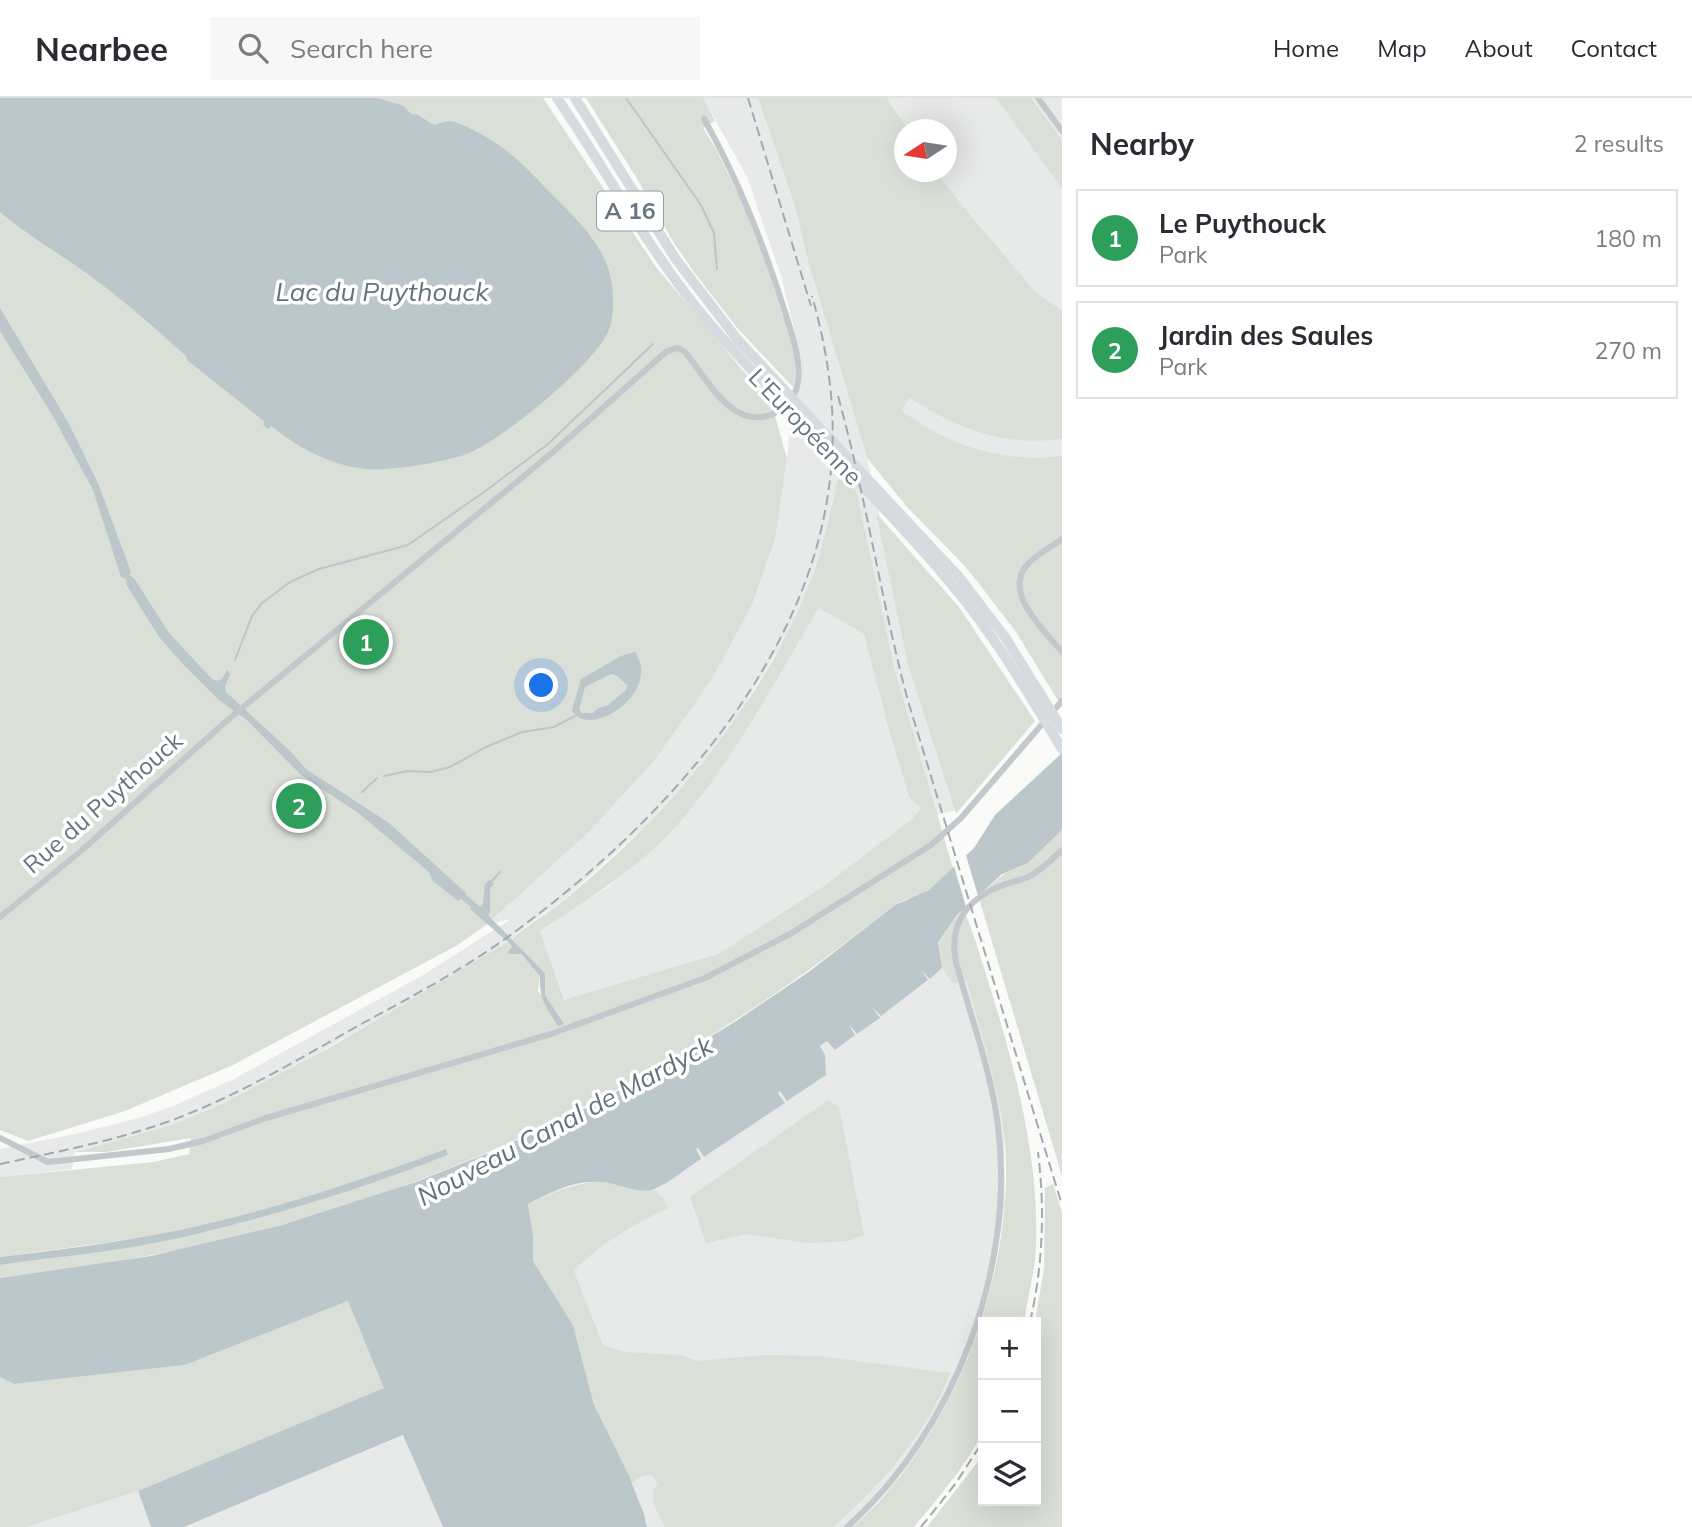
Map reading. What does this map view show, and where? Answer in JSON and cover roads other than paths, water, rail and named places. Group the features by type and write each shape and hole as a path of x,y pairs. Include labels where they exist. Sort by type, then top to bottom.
{"highway":[{"name":"L'Européenne","path":"557,98 676,281 713,327 917,530 981,603 1034,692 1062,748"},
{"name":"L'Européenne","path":"575,98 682,270 719,318 760,371 981,621 1062,729"}],"street":[{"path":"1038,98 1062,131"},
{"name":"Rue du Puythouck","path":"0,917 89,843 232,716 540,463 667,351 678,348 685,352 722,399 738,413 759,417 781,410 797,388 797,367 790,330 770,264 744,196 704,118"},
{"path":"1062,539 1028,564 1021,575 1019,587 1026,606 1062,652"},
{"path":"0,1138 48,1162 169,1149 208,1140 266,1118 559,1032 692,983 733,965 790,934 932,845 961,818 1062,701"},
{"path":"847,1527 893,1480 938,1414 965,1355 991,1266 1001,1193 999,1128 989,1075 965,996 953,943 959,919 986,893 1035,873 1062,850"}],"water":[{"name":"Lac du Puythouck","path":"0,98 377,98 404,106 411,114 418,115 434,125 449,121 459,123 516,158 592,238 607,264 611,279 613,308 609,330 581,367 540,405 477,449 439,461 388,469 352,467 327,459 293,442 271,426 268,429 263,425 265,422 187,360 186,356 124,302 0,212"},
{"path":"0,308 68,422 98,483 131,572 129,575 134,578 169,633 211,678 216,681 222,679 227,670 230,674 226,692 306,769 389,823 480,907 483,904 485,884 489,880 494,884 490,888 488,915 545,973 545,995 564,1024 558,1026 550,1014 542,997 540,976 521,954 509,954 512,947 508,942 470,909 471,907 461,899 458,901 432,880 429,872 357,812 301,775 247,720 219,700 159,637 126,584 125,578 121,577 93,490 54,418 0,331"},
{"path":"635,652 641,668 639,683 632,697 606,716 593,720 580,718 572,710 581,679 621,656","holes":["611,674 627,685 626,690 593,713 582,713 579,710 585,687"]},
{"name":"Nouveau Canal de Mardyck","path":"1062,753 1062,830 1028,863 1002,874 958,914 938,942 942,968 930,979 921,970 928,980 881,1016 872,1007 880,1018 857,1034 849,1025 855,1035 835,1050 827,1041 820,1046 825,1055 826,1075 787,1101 780,1091 778,1093 785,1103 704,1157 698,1148 696,1149 701,1159 654,1189 641,1190 600,1182 581,1183 562,1188 528,1204 533,1235 533,1261 573,1325 594,1405 629,1476 647,1527 443,1527 403,1435 184,1527 151,1527 138,1491 384,1388 348,1301 185,1365 14,1384 0,1377 0,1278 151,1256 282,1225 416,1182 491,1152 576,1113 653,1072 736,1021 810,971 895,905 929,890 974,848 995,815"},
{"path":"446,1149 448,1155 383,1179 318,1201 218,1229 139,1246 0,1265 0,1257 135,1238 247,1214 347,1184"}],"waterway":[{"path":"626,98 701,205 714,233 717,269"},
{"path":"235,660 252,616 262,603 290,582 319,569 408,545 548,444 653,344"},
{"path":"384,776 407,771 431,772 450,767 486,747 522,732 554,727 575,716"},
{"path":"362,792 377,778"},
{"path":"491,882 500,872"}],"railway":[{"path":"748,98 811,306"},
{"path":"0,1164 147,1129 218,1101 291,1064 471,962 505,939 560,897 614,850 665,799 713,743 754,684 789,621 814,555 829,487 833,439 828,367 812,296"},
{"path":"838,396 908,701 1062,1205"},
{"path":"1031,1317 1042,1237 1038,1152"},
{"path":"921,1527 956,1483 982,1443"}],"place":[{"name":"Le Puythouck","path":"366,642"},
{"name":"Jardin des Saules","path":"299,806"}]}
